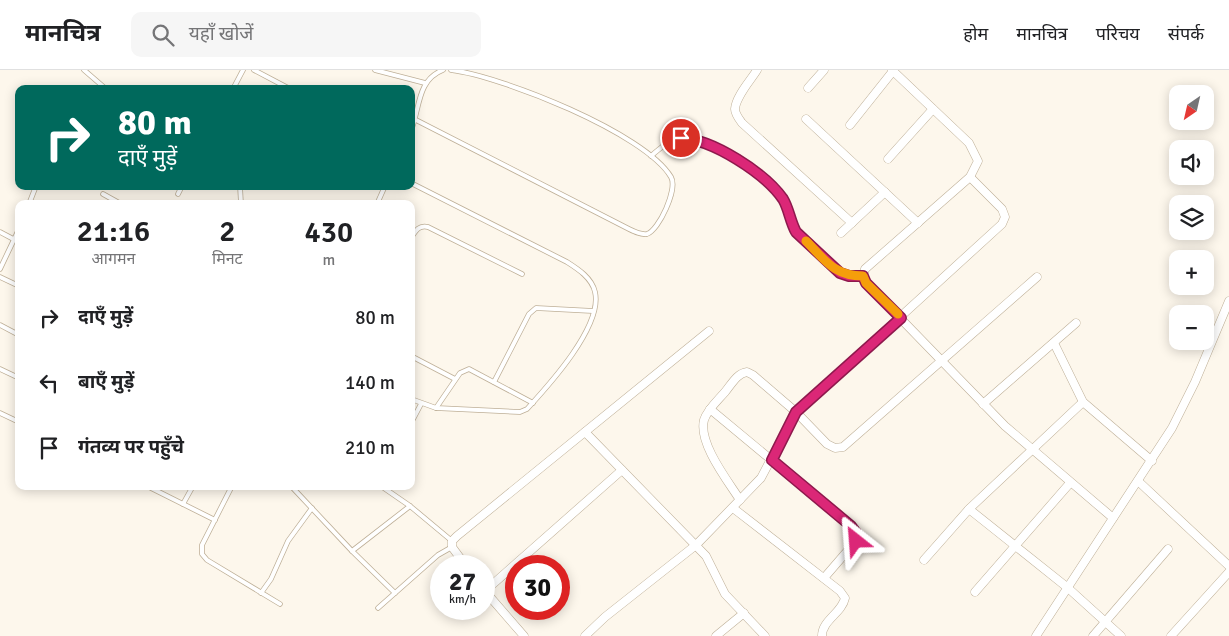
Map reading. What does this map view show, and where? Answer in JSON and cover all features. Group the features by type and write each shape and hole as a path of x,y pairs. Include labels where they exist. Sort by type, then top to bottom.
{"street":[{"path":"757,70 738,100 735,109 737,116 742,123 852,223"},
{"path":"808,88 824,70"},
{"path":"850,125 893,71 970,143 978,161 970,177 865,269 863,276 866,283 1032,452 1113,518"},
{"path":"888,159 933,109"},
{"path":"806,119 918,224"},
{"path":"585,636 605,617 696,545 761,478 796,412 1002,224 1005,217 1002,209 970,177"},
{"path":"841,234 884,192"},
{"path":"740,500 708,446 703,432 704,420 710,410 739,375 747,372 796,412 827,444 835,448 843,447 1037,277"},
{"path":"1036,636 1152,461 1184,406 1229,301"},
{"path":"983,404 1076,323"},
{"path":"459,555 452,544 709,331"},
{"path":"1054,343 1083,402 1152,461"},
{"path":"924,560 969,509 1032,452 1083,402"},
{"path":"710,410 851,526 857,534 856,541 824,578"},
{"path":"585,432 706,556 725,594 765,636"},
{"path":"495,580 622,470"},
{"path":"1138,481 1229,566"},
{"path":"975,592 1070,483"},
{"path":"733,508 840,591 844,598 844,603 824,627 822,636"},
{"path":"969,509 1068,588 1121,636"},
{"path":"1093,636 1168,549"},
{"path":"1171,636 1229,572"},
{"path":"495,603 524,636"},
{"path":"716,636 744,613"}],"lane":[{"path":"86,70 102,85"},
{"path":"235,85 243,70"},
{"path":"254,70 282,85"},
{"path":"375,70 426,83"},
{"path":"443,70 433,74 426,83 416,120 640,234 652,231 670,201 674,190 672,179 651,156 598,122 572,110 521,89 450,70"},
{"path":"651,156 661,147 681,138 692,139 729,155 765,180 784,201 796,232 833,268 849,276 863,276"},
{"path":"415,185 567,262 581,271 595,290 594,311 572,354 533,403 520,412 436,408 415,401"},
{"path":"178,194 180,190"},
{"path":"103,194 114,200"},
{"path":"415,232 422,226 428,227 522,274"},
{"path":"0,232 15,240"},
{"path":"0,269 15,244"},
{"path":"0,276 15,284"},
{"path":"494,382 529,314 536,308 594,311"},
{"path":"0,325 15,333"},
{"path":"415,358 455,380"},
{"path":"0,369 15,376"},
{"path":"436,408 463,370 469,369 533,403"},
{"path":"415,415 421,404"},
{"path":"0,412 15,420"},
{"path":"155,490 215,520"},
{"path":"183,504 191,490"},
{"path":"229,490 202,546 202,554 207,560 280,604"},
{"path":"295,490 352,551 395,593"},
{"path":"378,608 452,544 410,506 386,490"},
{"path":"352,551 410,506"},
{"path":"261,593 271,579 288,541 312,508"}],"slow traffic":[{"path":"806,241 840,273 849,276 863,276 866,283 898,314"}],"route":[{"path":"681,138 708,144 729,155 765,180 784,201 796,232 840,273 849,276 863,276 866,283 901,318 796,412 772,460 851,526 857,534 856,541"}]}
